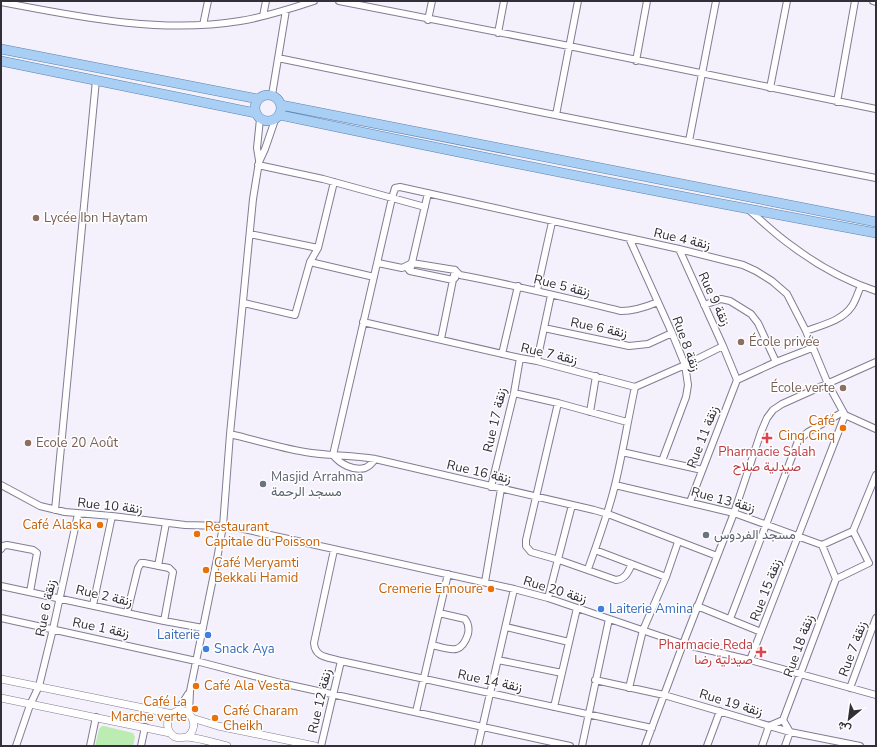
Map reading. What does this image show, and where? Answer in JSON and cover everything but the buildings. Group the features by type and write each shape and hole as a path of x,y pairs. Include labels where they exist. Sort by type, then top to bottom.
{"main road":[{"path":"1,49 258,99"},
{"path":"1,61 96,80 258,116 267,122 277,118 876,233"},
{"path":"258,116 255,104 258,99 262,96 272,95 279,100 281,105 282,110 277,118"},
{"path":"281,105 876,222"}],"street":[{"path":"203,25 208,1"},
{"path":"263,16 266,1"},
{"path":"1,2 106,21 166,26 203,25 238,21 286,10 314,1"},
{"path":"339,1 428,20 569,46 636,61 876,109"},
{"path":"428,20 432,1"},
{"path":"498,33 504,1"},
{"path":"556,115 578,1"},
{"path":"636,61 647,1"},
{"path":"689,141 716,1"},
{"path":"770,88 787,1"},
{"path":"837,102 856,1"},
{"path":"272,95 286,10"},
{"path":"278,58 876,178"},
{"path":"55,510 96,80"},
{"path":"186,737 193,730 194,726 191,716 190,691 222,526 250,234 259,164 257,148 258,116"},
{"path":"259,164 277,118"},
{"path":"259,164 425,206"},
{"path":"244,303 295,315 310,262 318,248 334,182"},
{"name":"Rue 4 زنقة","path":"392,198 395,188 400,187 679,249 743,265 756,271 772,281 787,294 806,331 828,384 844,414"},
{"path":"408,269 412,262 428,193"},
{"path":"375,459 366,468 360,468 345,465 333,455 392,198"},
{"path":"748,209 791,246 836,273 861,286 876,291"},
{"path":"537,290 552,222"},
{"path":"250,234 318,248"},
{"name":"Rue 8 زنقة","path":"629,238 685,365 688,385 686,397 662,461"},
{"name":"Rue 9 زنقة","path":"679,249 737,380"},
{"path":"310,262 374,277"},
{"name":"Rue 5 زنقة","path":"412,262 537,290 551,295 621,311 640,309 658,302"},
{"path":"378,263 453,280"},
{"path":"441,339 453,280 458,273"},
{"path":"502,354 518,286"},
{"path":"806,331 839,318 852,305 861,286"},
{"path":"537,361 551,295"},
{"path":"704,305 721,299 730,301 751,314 758,323 776,362"},
{"name":"Rue 7 زنقة","path":"363,322 537,361 636,386"},
{"name":"Rue 6 زنقة","path":"544,328 629,346 648,344 672,333"},
{"path":"588,569 608,514 636,386 685,365 723,346"},
{"path":"737,380 776,362 812,348"},
{"name":"Rue 17 زنقة","path":"491,487 514,393 520,358"},
{"path":"645,746 697,606 734,513 767,418 773,410 782,404 876,362"},
{"path":"590,412 596,376"},
{"name":"Rue 11 زنقة","path":"690,502 737,380"},
{"path":"514,393 558,403 627,422"},
{"path":"558,403 526,540 526,546 531,552 588,569 616,580 624,578 632,564"},
{"path":"730,620 798,441 808,432 844,414 876,429"},
{"name":"Rue 15 زنقة","path":"750,660 844,414"},
{"name":"Rue 16 زنقة","path":"230,434 304,452 375,459 502,490 537,496 608,514 717,556"},
{"path":"622,452 702,470"},
{"path":"876,475 853,531 822,545 836,579 869,564 876,566"},
{"name":"Rue 10 زنقة","path":"1,485 40,506 55,510 78,514 112,516 191,526 222,526"},
{"name":"Rue 13 زنقة","path":"615,485 734,513 822,545"},
{"path":"485,582 502,490"},
{"path":"548,598 572,505"},
{"name":"Rue 6 زنقة","path":"30,704 38,686 53,629 78,514"},
{"path":"93,605 112,516"},
{"path":"158,566 166,523"},
{"name":"Rue 20 زنقة","path":"222,526 239,528 514,589 548,598 683,644 750,660 876,695"},
{"path":"853,531 869,564"},
{"path":"629,688 643,630 666,577 678,542"},
{"path":"1,549 7,545 33,550 37,553 30,592"},
{"name":"Rue 14 زنقة","path":"334,550 314,643 315,649 323,656 652,728"},
{"path":"595,550 666,577"},
{"path":"127,613 140,565 144,563 158,566 172,570 174,574 164,621"},
{"path":"416,712 448,574"},
{"name":"Rue 18 زنقة","path":"783,720 836,579"},
{"name":"Rue 2 زنقة","path":"1,586 203,628"},
{"path":"478,746 514,589"},
{"path":"697,606 761,632"},
{"path":"554,707 577,608"},
{"path":"432,646 455,649 461,648 464,646 468,633 469,625 465,619 439,613"},
{"name":"Rue 1 زنقة","path":"1,618 196,661"},
{"name":"Rue 7 زنقة","path":"850,688 876,618"},
{"path":"582,746 609,619"},
{"path":"506,627 569,642"},
{"name":"Rue 12 زنقة","path":"321,746 341,660"},
{"path":"498,660 562,673"},
{"path":"196,661 281,683 334,693 570,746"},
{"path":"1,679 175,713 181,711 218,726 315,746"},
{"name":"Rue 19 زنقة","path":"595,680 664,695 790,732 860,746"},
{"path":"170,733 168,729 168,721 190,691"},
{"path":"1,698 145,727 170,733 178,738 186,737 216,745 227,746"},
{"path":"16,746 30,704"},
{"path":"707,746 720,711"},
{"path":"90,746 96,717"},
{"path":"762,746 769,726 783,720 790,732 785,746"},
{"path":"141,746 145,727"}],"green space":[{"path":"102,726 133,733 135,737 133,746 95,746 99,729"}],"place":[{"name":"Lycée Ibn Haytam","path":"36,218"},
{"name":"École privée","path":"741,342"},
{"name":"École verte","path":"843,388"},
{"name":"Café Cinq Cinq","path":"843,428"},
{"name":"Pharmacie Salah صيدلية صلاح","path":"767,438"},
{"name":"Ecole 20 Août","path":"28,443"},
{"name":"Masjid Arrahma مسجد الرحمة","path":"263,484"},
{"name":"Café Alaska","path":"100,525"},
{"name":"Restaurant Capitale du Poisson","path":"197,534"},
{"name":"مسجد الفردوس","path":"706,535"},
{"name":"Café Meryamti Bekkali Hamid","path":"206,570"},
{"name":"Cremerie Ennoure","path":"491,589"},
{"name":"Laiterie Amina","path":"601,609"},
{"name":"Laiterie","path":"208,635"},
{"name":"Snack Aya","path":"206,649"},
{"name":"Pharmacie Reda صيدلية رضا","path":"761,652"},
{"name":"Café Ala Vesta","path":"196,686"},
{"name":"Café La Marche verte","path":"195,709"},
{"name":"Café Charam Cheikh","path":"215,718"}]}
